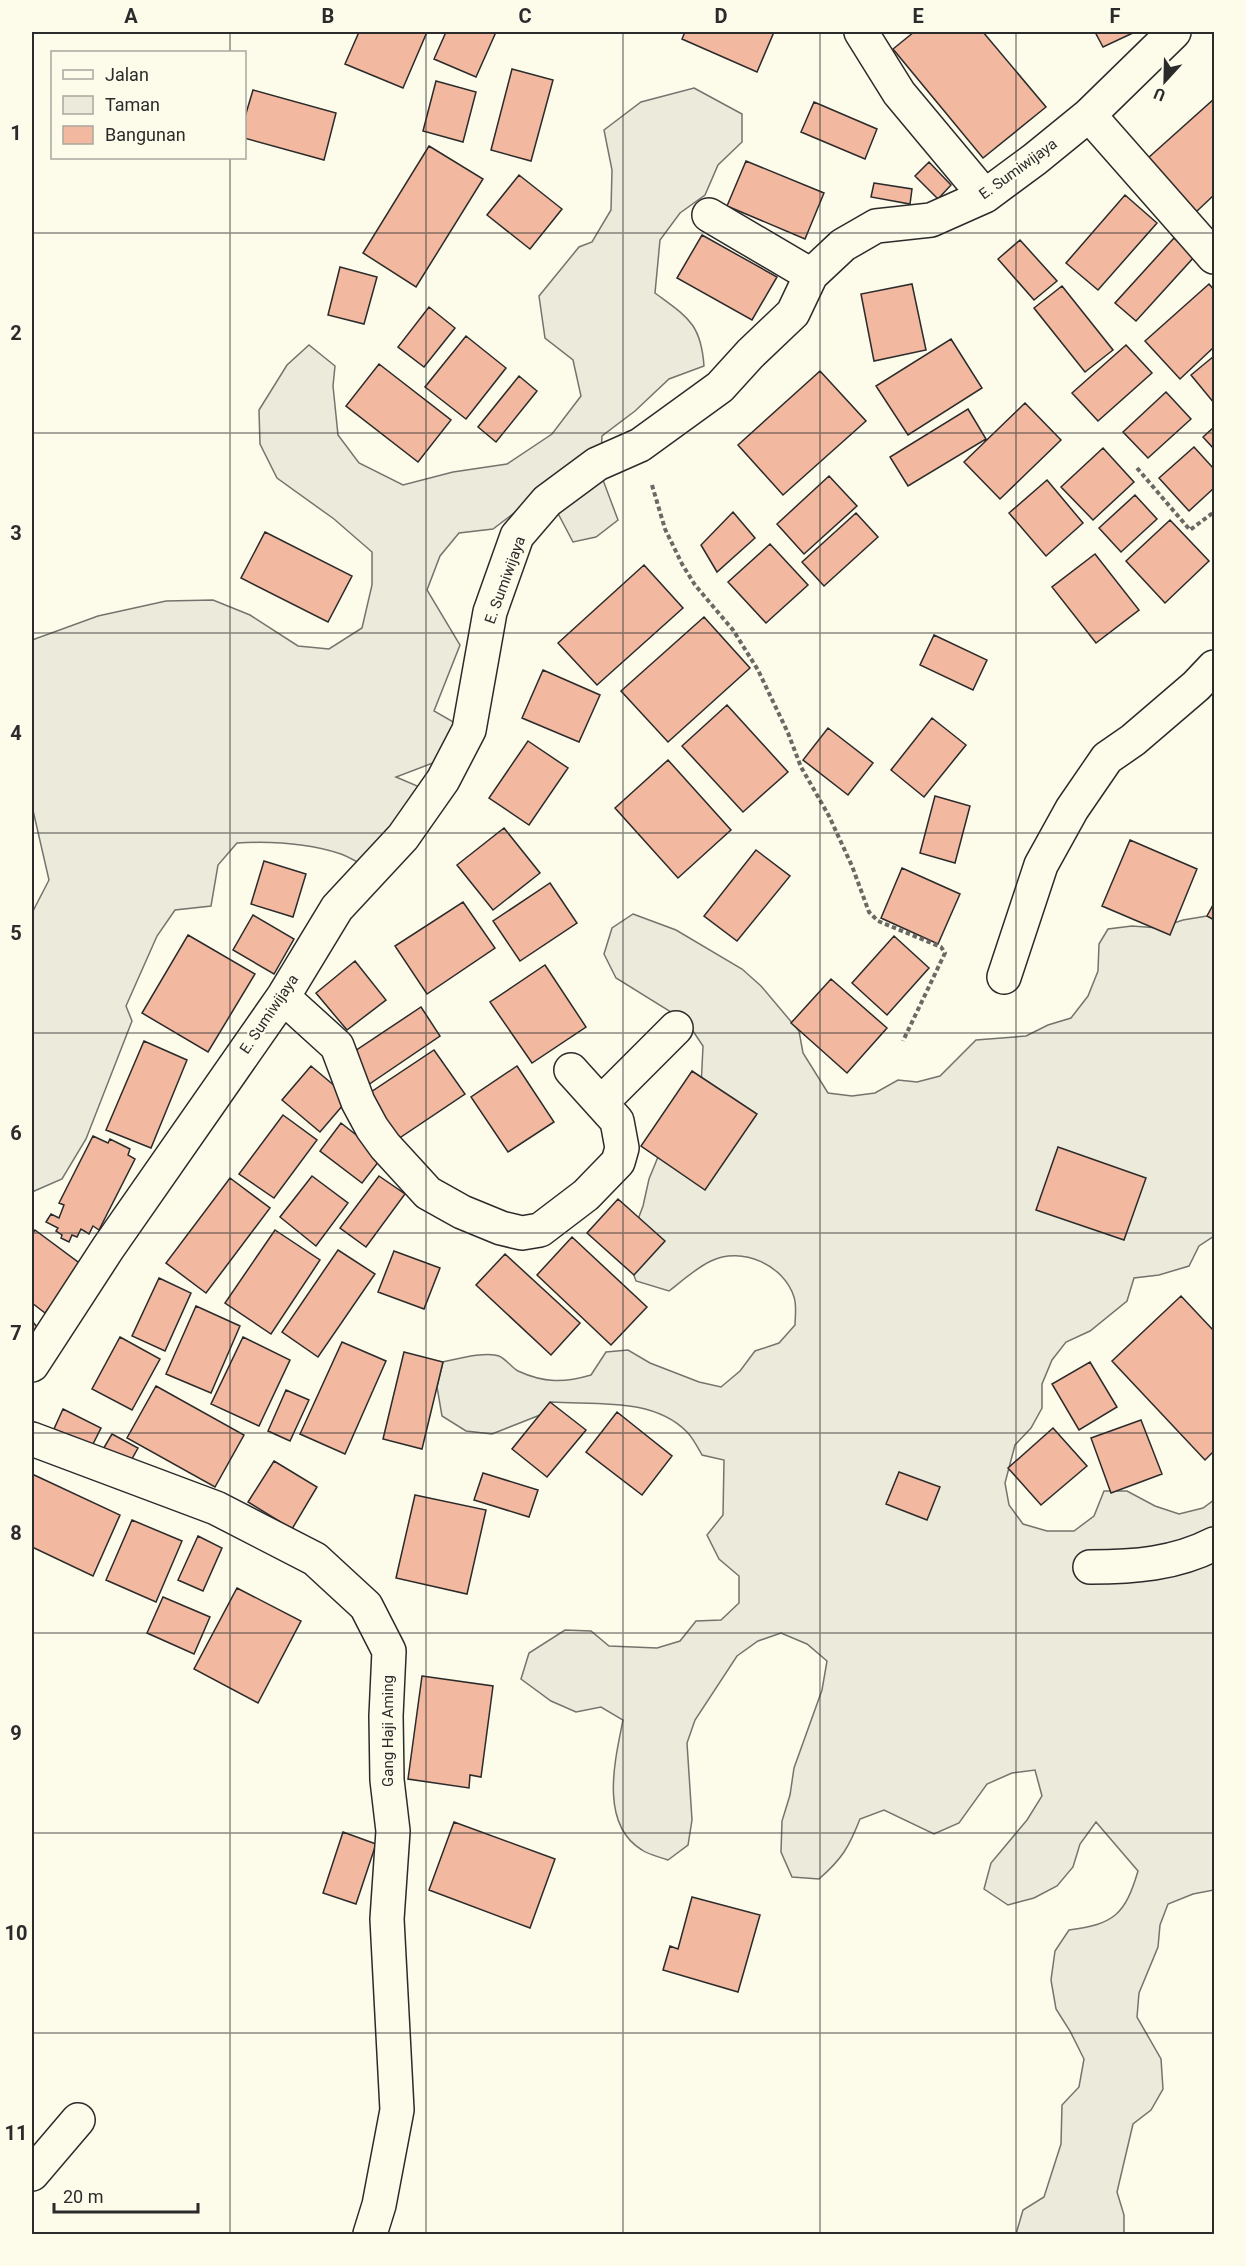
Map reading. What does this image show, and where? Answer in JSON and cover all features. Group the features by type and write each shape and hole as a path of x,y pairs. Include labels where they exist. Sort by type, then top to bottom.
{"street":[{"path":"861,32 899,93 985,196"},
{"name":"E. Sumiwijaya","path":"32,1365 108,1248 283,997 337,908 403,837 448,770 469,730 490,612 517,536 547,501 597,464 640,445 720,387 750,354 794,313 811,275 843,245 876,226 931,220 985,196 1089,115 1174,32"},
{"path":"1089,115 1215,257"},
{"path":"709,215 811,275"},
{"path":"1004,977 1041,865 1072,809 1095,775 1107,758 1133,740 1215,667"},
{"path":"283,997 337,1046 358,1102 372,1128 385,1146 428,1192 462,1212 501,1228 522,1233 540,1230 586,1195 618,1162 622,1148 617,1121 571,1070"},
{"path":"601,1103 676,1028"},
{"name":"Gang Haji Aming","path":"32,1439 216,1509 315,1559 366,1606 389,1651 386,1716 387,1770 393,1831 387,1919 397,2110 379,2205 370,2235"},
{"path":"1090,1567 1162,1563 1196,1554 1215,1544"},
{"path":"32,2174 78,2120"}],"path":[{"path":"640,445 669,538 695,585 733,630 758,670 788,733 801,767 829,816 848,856 869,912 878,921 941,947 945,953 903,1041"},
{"path":"1137,468 1190,530 1215,512"}],"green space":[{"path":"694,88 742,114 742,142 718,165 705,195 680,213 660,240 655,293 684,315 696,330 704,366 669,379 635,411 602,436 600,472 618,520 596,537 573,542 552,502 522,507 493,529 459,533 440,556 427,590 460,645 434,711 462,727 438,761 396,777 429,791 374,872 345,856 315,847 263,842 237,843 218,865 211,906 175,910 157,936 126,1006 132,1021 86,1139 62,1179 32,1192 32,913 49,880 32,806 32,640 98,616 166,601 213,600 250,615 298,646 329,649 362,628 372,585 372,552 334,519 277,478 260,444 259,410 287,365 309,345 335,366 333,386 338,435 359,463 403,485 453,472 507,464 552,434 581,396 573,360 545,338 539,296 579,247 592,242 611,210 612,170 604,130 641,102"},
{"path":"633,914 676,930 742,969 761,986 799,1031 803,1053 828,1093 852,1096 875,1093 898,1080 917,1082 940,1076 976,1040 1026,1036 1048,1025 1071,1018 1088,996 1098,971 1099,944 1108,929 1132,926 1159,928 1183,920 1207,916 1214,918 1214,1236 1199,1246 1189,1266 1159,1275 1134,1278 1127,1301 1090,1331 1066,1342 1052,1360 1042,1384 1042,1408 1031,1428 1015,1445 1005,1483 1009,1505 1023,1524 1047,1531 1074,1531 1094,1516 1104,1491 1127,1491 1155,1506 1179,1514 1203,1508 1214,1500 1214,1890 1193,1894 1168,1904 1160,1925 1158,1947 1139,1993 1137,2017 1161,2059 1163,2089 1151,2110 1133,2124 1117,2192 1124,2215 1124,2234 1016,2234 1023,2210 1044,2197 1061,2144 1062,2105 1079,2087 1084,2059 1056,2009 1051,1980 1055,1951 1069,1930 1097,1924 1116,1915 1128,1898 1138,1871 1096,1822 1080,1844 1073,1867 1057,1886 1034,1898 1008,1905 984,1889 991,1863 1027,1820 1042,1796 1035,1770 1012,1773 987,1784 959,1823 934,1834 884,1810 860,1819 844,1852 819,1879 792,1877 781,1852 782,1821 790,1795 794,1768 822,1690 827,1661 807,1644 781,1633 758,1641 737,1656 695,1720 687,1743 692,1820 688,1845 668,1860 642,1850 629,1839 620,1824 613,1790 623,1720 601,1707 576,1712 551,1701 521,1679 529,1653 565,1630 591,1631 609,1646 657,1648 680,1641 696,1621 721,1620 739,1603 739,1576 719,1559 707,1535 723,1515 724,1460 702,1455 689,1434 673,1421 658,1413 623,1405 551,1402 540,1415 492,1434 466,1431 442,1416 437,1387 443,1362 472,1356 494,1355 502,1357 515,1369 527,1375 545,1380 563,1380 591,1375 606,1352 628,1350 650,1363 699,1382 721,1387 740,1371 755,1351 779,1343 795,1325 795,1300 789,1286 772,1268 748,1257 723,1257 711,1261 669,1291 636,1281 627,1256 634,1230 643,1206 649,1179 660,1152 701,1088 703,1046 687,1022 616,978 604,954 612,928"}],"building":[{"path":"359,32 427,32 403,88 345,64"},
{"path":"446,32 496,32 476,77 434,59"},
{"path":"685,32 774,32 757,72 682,39"},
{"path":"914,32 983,32 1046,107 983,158 893,49"},
{"path":"1095,32 1135,32 1103,47"},
{"path":"512,69 553,80 531,161 491,150"},
{"path":"436,81 476,92 463,142 423,131"},
{"path":"253,90 336,113 324,160 246,139 246,113"},
{"path":"1214,99 1214,195 1196,212 1148,158"},
{"path":"814,102 877,129 865,159 801,132"},
{"path":"429,146 483,179 416,287 363,253"},
{"path":"746,161 824,193 805,239 727,206"},
{"path":"929,162 951,185 938,199 915,176"},
{"path":"519,175 562,209 530,249 487,215"},
{"path":"874,183 912,189 910,204 871,197"},
{"path":"1125,195 1157,223 1098,290 1066,263"},
{"path":"702,235 777,277 752,320 677,278"},
{"path":"1174,238 1195,256 1136,321 1115,303"},
{"path":"1020,240 1057,281 1034,300 998,259"},
{"path":"340,267 377,277 364,324 328,315"},
{"path":"912,284 926,350 874,361 861,294"},
{"path":"1209,284 1214,290 1214,347 1180,379 1145,341"},
{"path":"1062,286 1113,350 1085,372 1034,308"},
{"path":"429,307 455,328 424,367 398,347"},
{"path":"466,336 506,368 466,419 425,387"},
{"path":"951,339 982,388 908,435 876,386"},
{"path":"1126,345 1152,373 1098,421 1072,393"},
{"path":"1214,356 1214,403 1191,375"},
{"path":"379,364 451,420 418,462 346,406"},
{"path":"820,371 866,421 783,495 738,445"},
{"path":"519,376 537,391 496,442 478,427"},
{"path":"1166,392 1191,419 1148,458 1123,432"},
{"path":"1025,403 1061,440 1000,499 964,462"},
{"path":"968,409 986,439 908,486 890,457"},
{"path":"1214,427 1214,449 1203,437"},
{"path":"1194,447 1214,469 1214,488 1189,511 1159,478"},
{"path":"1103,448 1134,482 1093,520 1061,487"},
{"path":"829,476 857,506 804,554 777,524"},
{"path":"1047,480 1083,523 1046,556 1009,513"},
{"path":"1135,495 1157,519 1121,552 1099,528"},
{"path":"733,512 755,538 717,572 701,545"},
{"path":"856,513 878,537 824,586 802,562"},
{"path":"1170,520 1209,561 1165,603 1126,561"},
{"path":"265,532 352,576 328,622 241,578"},
{"path":"770,544 808,585 766,623 728,582"},
{"path":"1095,554 1139,610 1096,643 1052,587"},
{"path":"644,565 683,608 597,685 558,643"},
{"path":"704,617 750,668 668,742 621,691"},
{"path":"934,635 987,660 973,690 920,665"},
{"path":"543,670 600,695 579,742 522,718"},
{"path":"727,705 788,772 743,812 682,746"},
{"path":"932,718 966,745 924,797 891,770"},
{"path":"828,728 873,763 848,795 803,760"},
{"path":"528,741 568,768 529,825 489,798"},
{"path":"668,760 731,830 678,878 615,808"},
{"path":"935,796 970,806 955,863 920,853"},
{"path":"504,828 540,873 493,910 457,865"},
{"path":"1130,840 1197,869 1170,935 1102,906"},
{"path":"756,850 790,876 737,941 704,916"},
{"path":"264,861 306,874 293,917 251,904"},
{"path":"902,868 960,894 938,944 881,918"},
{"path":"550,883 577,923 520,961 493,921"},
{"path":"463,902 495,948 427,994 395,946"},
{"path":"1214,903 1214,920 1207,916"},
{"path":"253,915 294,939 274,974 233,950"},
{"path":"188,935 255,974 208,1052 142,1013"},
{"path":"894,936 929,968 887,1015 852,983"},
{"path":"355,961 386,1000 347,1030 316,993"},
{"path":"545,965 586,1027 532,1063 490,1002"},
{"path":"831,979 887,1028 847,1073 791,1023"},
{"path":"421,1007 440,1036 368,1085 349,1055"},
{"path":"144,1041 187,1060 151,1148 106,1130"},
{"path":"434,1050 465,1094 395,1141 365,1096"},
{"path":"311,1066 349,1098 320,1132 282,1100"},
{"path":"517,1066 554,1122 508,1152 471,1097"},
{"path":"692,1071 757,1114 705,1190 641,1146"},
{"path":"283,1115 317,1140 274,1198 239,1174"},
{"path":"341,1123 383,1156 362,1183 320,1151"},
{"path":"93,1136 108,1143 110,1139 130,1149 128,1155 135,1159 99,1230 93,1226 89,1234 81,1229 77,1237 72,1235 69,1242 61,1238 62,1235 56,1231 58,1228 46,1222 51,1214 59,1218 64,1205 59,1203"},
{"path":"1058,1147 1146,1178 1124,1240 1036,1210"},
{"path":"312,1176 348,1203 316,1246 280,1217"},
{"path":"379,1176 405,1194 366,1247 340,1228"},
{"path":"230,1178 270,1208 206,1293 166,1263"},
{"path":"618,1199 665,1241 634,1275 587,1233"},
{"path":"35,1230 82,1265 45,1313 32,1303 32,1234"},
{"path":"275,1230 320,1260 271,1334 225,1303"},
{"path":"572,1237 647,1307 611,1345 537,1275"},
{"path":"338,1250 375,1274 318,1357 282,1332"},
{"path":"394,1251 440,1268 424,1309 378,1292"},
{"path":"505,1254 580,1323 551,1355 476,1285"},
{"path":"159,1278 191,1293 165,1351 132,1336"},
{"path":"1181,1296 1214,1331 1214,1451 1205,1460 1112,1361"},
{"path":"196,1306 240,1326 211,1393 166,1374"},
{"path":"32,1321 38,1328 32,1334"},
{"path":"120,1337 160,1359 132,1410 92,1389"},
{"path":"243,1337 290,1360 259,1426 211,1404"},
{"path":"342,1342 386,1361 345,1454 300,1434"},
{"path":"404,1352 443,1362 422,1449 383,1439"},
{"path":"1090,1362 1117,1407 1079,1430 1052,1384"},
{"path":"156,1386 244,1435 215,1487 127,1438"},
{"path":"286,1390 309,1400 290,1441 268,1431"},
{"path":"550,1402 586,1430 547,1477 512,1449"},
{"path":"63,1409 101,1428 91,1448 54,1429"},
{"path":"617,1412 672,1456 642,1495 586,1452"},
{"path":"1141,1420 1162,1474 1111,1493 1091,1438"},
{"path":"1053,1428 1087,1466 1041,1505 1008,1468"},
{"path":"112,1434 138,1448 128,1466 102,1451"},
{"path":"274,1461 317,1487 292,1529 248,1502"},
{"path":"899,1472 940,1487 927,1520 886,1504"},
{"path":"483,1473 538,1490 529,1517 474,1500"},
{"path":"32,1474 120,1515 93,1576 32,1547"},
{"path":"415,1495 486,1510 467,1594 396,1578"},
{"path":"132,1520 182,1541 156,1602 106,1580"},
{"path":"198,1536 222,1548 203,1591 178,1580"},
{"path":"237,1588 301,1621 258,1703 194,1669"},
{"path":"163,1597 210,1617 194,1654 147,1633"},
{"path":"422,1676 493,1686 481,1777 470,1775 469,1788 408,1779"},
{"path":"454,1822 555,1859 530,1928 429,1890"},
{"path":"343,1832 376,1844 356,1904 323,1893"},
{"path":"692,1897 760,1915 738,1992 663,1970 670,1946 678,1949"}]}
